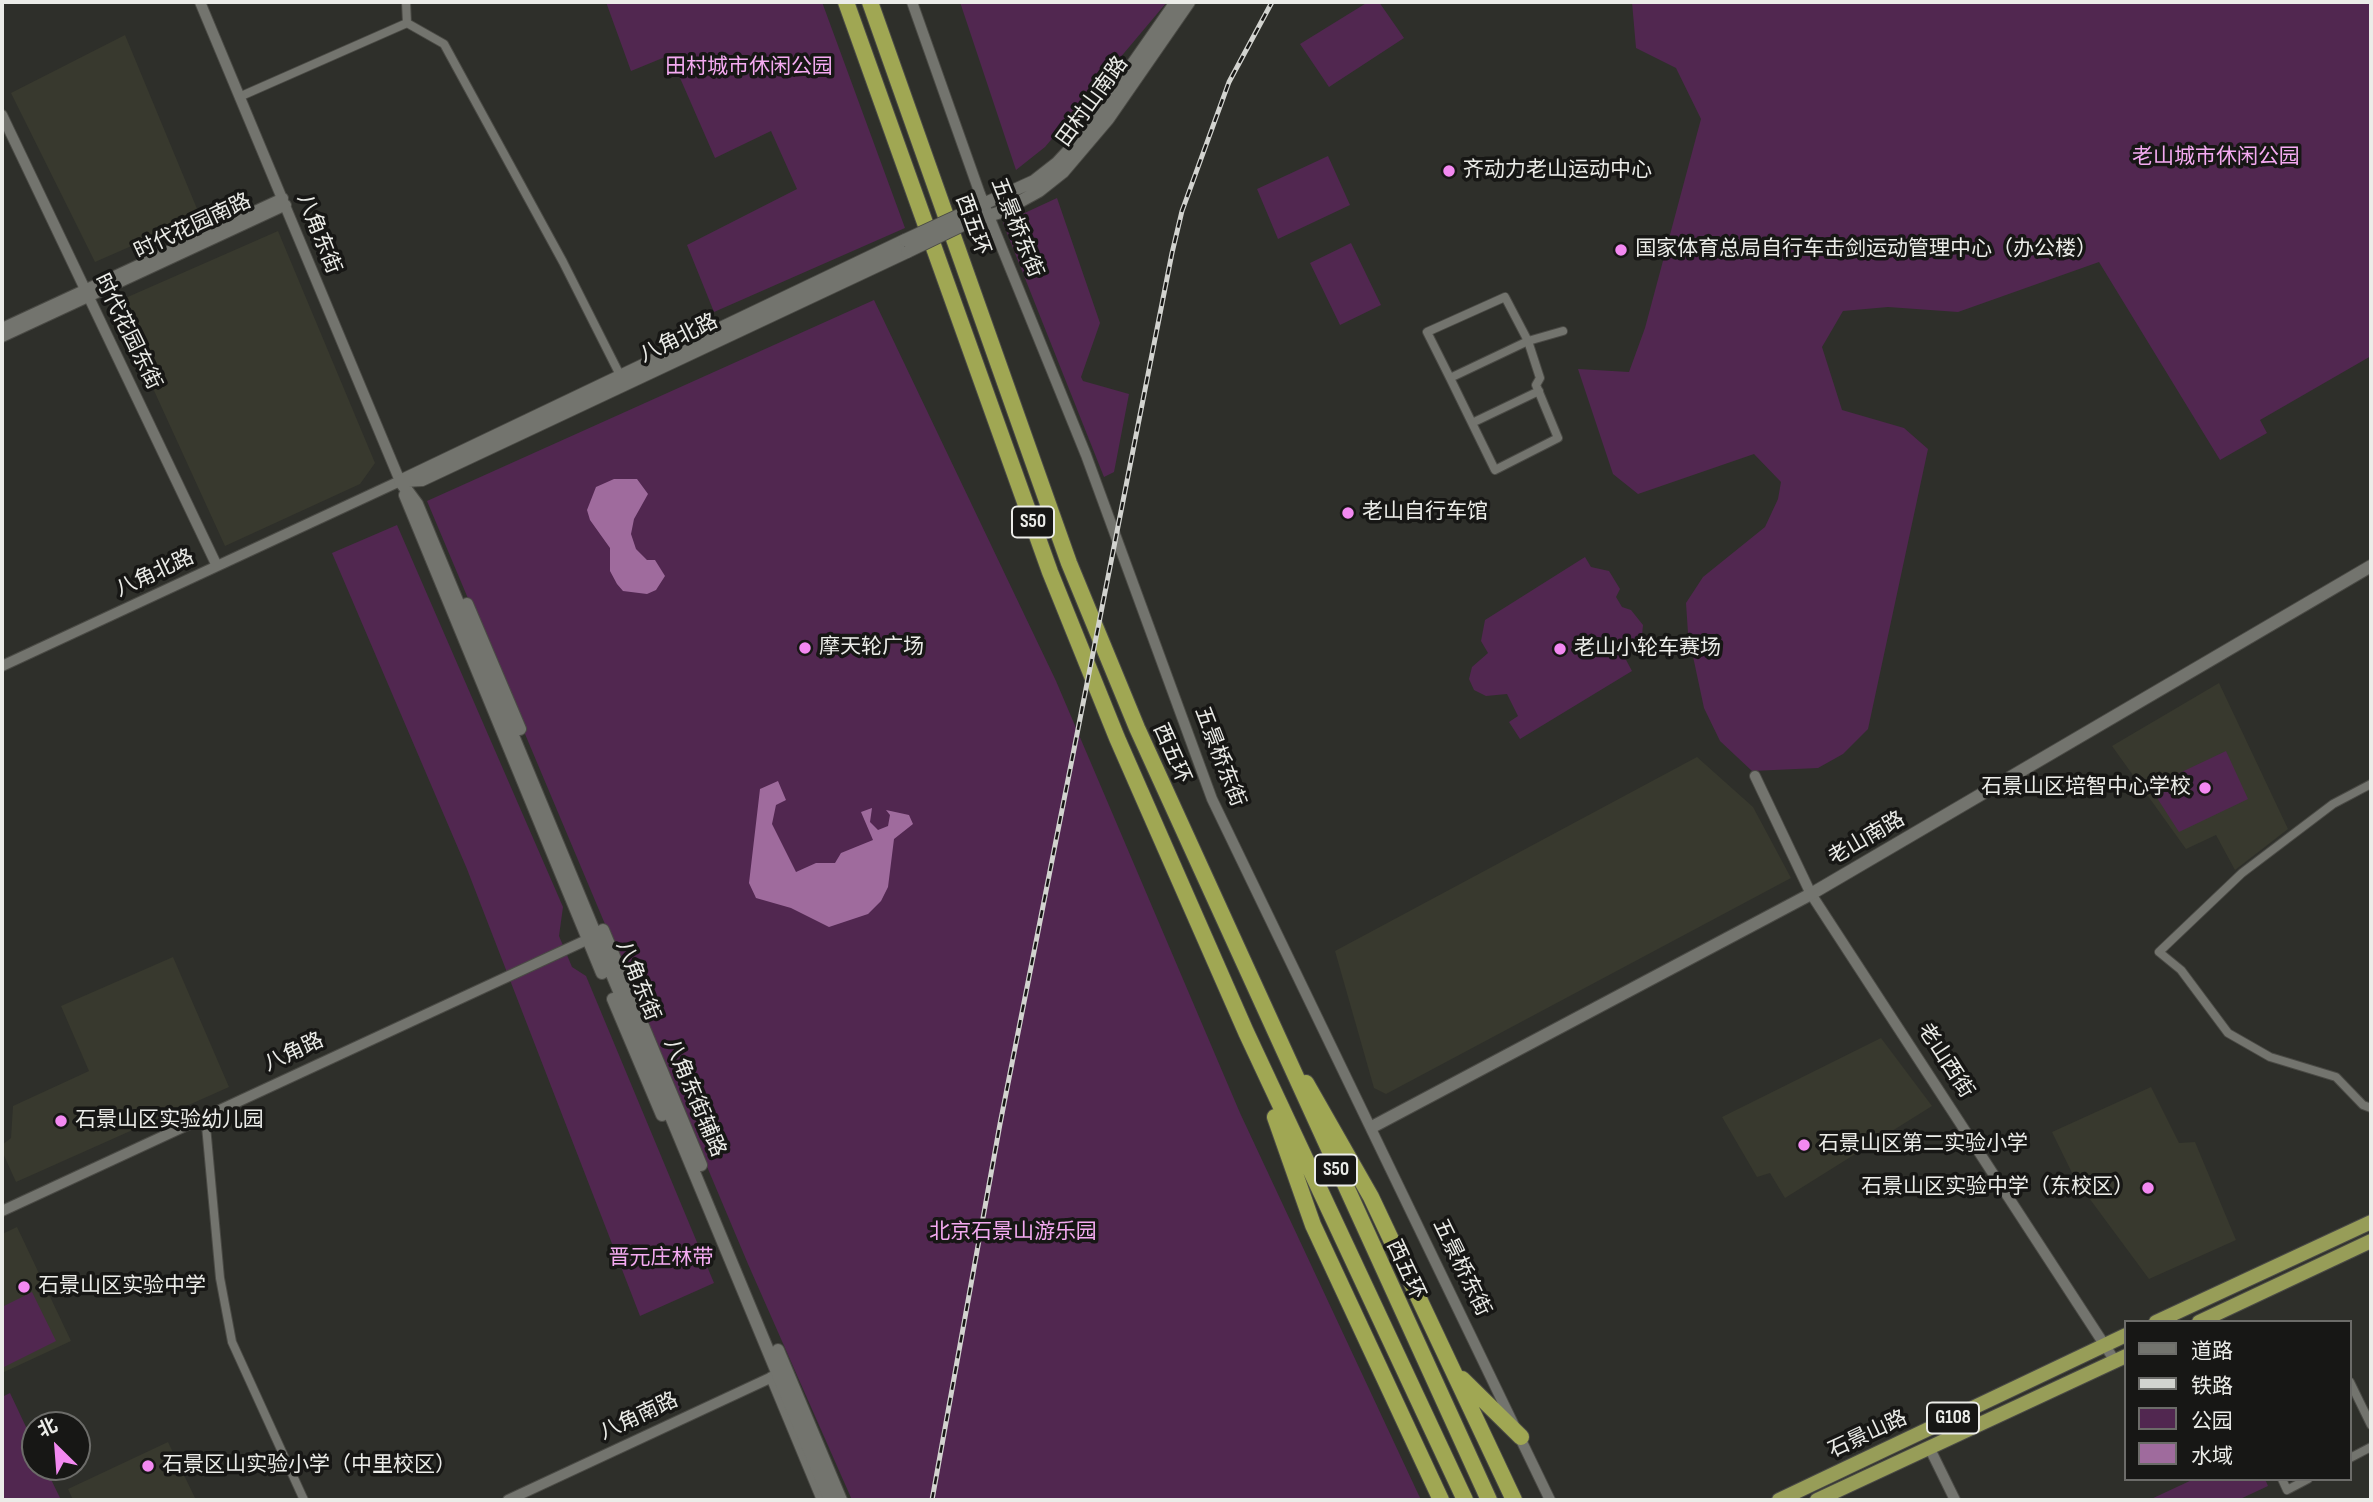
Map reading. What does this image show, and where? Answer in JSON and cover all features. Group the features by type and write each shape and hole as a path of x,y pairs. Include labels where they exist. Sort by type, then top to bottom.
{"highway":[{"name":"西五环","path":"846,2 1050,572 1117,737 1246,1032 1465,1500"},
{"name":"西五环","path":"870,2 1069,563 1137,728 1255,993 1489,1500"},
{"path":"1255,993 1371,1197 1514,1500"},
{"path":"1246,1032 1313,1225 1441,1500"},
{"path":"2160,1320 2371,1222"},
{"path":"2203,1320 2371,1241"},
{"name":"石景山路","path":"1779,1500 2124,1336"},
{"name":"石景山路","path":"1817,1500 1929,1447 2123,1362"},
{"path":"1453,1370 1521,1437"}],"main road":[{"name":"田村山南路","path":"988,211 1057,163 1083,135 1176,2"},
{"name":"田村山南路","path":"970,216 1039,191 1084,150 1189,2"},
{"name":"八角北路","path":"400,481 422,480 970,216"},
{"name":"八角北路","path":"400,481 620,375 906,246"},
{"name":"八角东街","path":"400,481 417,504 440,558 830,1500"},
{"name":"八角东街","path":"400,481 596,935"},
{"name":"老山南路","path":"1372,1127 1811,894 2371,566"},
{"path":"779,1374 841,1500"}],"street":[{"name":"八角东街","path":"200,2 400,481"},
{"path":"406,2 407,23"},
{"name":"五景桥东街","path":"912,2 988,211 1086,455 1212,799 1550,1500"},
{"path":"239,97 407,23"},
{"path":"407,23 444,44 563,262 620,375"},
{"name":"时代花园东街","path":"2,115 217,566"},
{"name":"时代花园南路","path":"2,328 86,293 284,201"},
{"name":"时代花园南路","path":"2,337 86,293"},
{"path":"1504,297 1528,341 1540,378 1536,385 1558,438 1495,470 1427,332 1504,297"},
{"path":"1450,379 1528,341 1563,331"},
{"path":"1472,423 1539,391"},
{"name":"八角北路","path":"2,666 400,481"},
{"name":"老山西街","path":"1755,776 1811,894 2107,1345 2123,1362"},
{"path":"2371,784 2333,804 2242,873 2159,952 2181,970 2228,1033 2270,1057 2336,1077 2363,1105 2371,1108"},
{"name":"八角路","path":"2,1211 596,935"},
{"path":"205,1115 220,1278 232,1342 304,1500"},
{"name":"八角东街","path":"779,1374 822,1500"},
{"name":"八角南路","path":"508,1500 779,1374"},
{"path":"2352,1386 2371,1425"},
{"path":"1929,1447 1955,1500"},
{"path":"2352,1457 2371,1447"},
{"path":"2283,1481 2287,1490 2304,1481"}],"shaded area":[{"path":"125,35 200,216 95,262 11,93"},
{"path":"278,231 375,463 360,484 225,546 114,303"},
{"name":"石景山区培智中心学校","path":"2219,683 2288,829 2235,870 2216,835 2186,849 2112,746"},
{"path":"1697,757 1753,807 1791,878 1386,1094 1374,1088 1335,951"},
{"path":"173,957 229,1087 16,1182 2,1151 2,1145 11,1138 13,1106 89,1071 61,1006"},
{"name":"石景山区第二实验小学","path":"1881,1038 1932,1106 1785,1198 1770,1173 1757,1177 1722,1117"},
{"name":"石景山区实验中学（东校区）","path":"2151,1087 2179,1143 2195,1142 2236,1240 2149,1279 2075,1179 2052,1132"},
{"name":"石景山区实验中学","path":"17,1227 71,1341 2,1373 2,1234"},
{"name":"石景区山实验小学（中里校区）","path":"168,1442 196,1500 73,1500 68,1489 91,1481 91,1478"}],"green space":[{"name":"田村城市休闲公园","path":"606,2 822,2 905,228 714,312 687,245 797,189 771,131 715,158 670,55 631,71"},
{"path":"960,2 1167,2 1045,147 1016,170"},
{"path":"1368,2 1379,2 1404,38 1329,87 1300,44"},
{"name":"老山城市休闲公园","path":"1632,2 2371,2 2371,356 2260,420 2267,433 2220,460 2099,262 1958,312 1888,307 1843,311 1822,347 1842,410 1904,428 1928,449 1868,729 1843,754 1818,768 1752,771 1720,741 1704,708 1688,633 1686,603 1703,577 1765,527 1778,499 1781,482 1754,454 1638,494 1613,474 1578,369 1629,372 1645,328 1701,119 1676,68 1636,48"},
{"path":"1328,156 1350,205 1278,239 1257,189"},
{"path":"1057,198 1100,323 1081,377 1083,381 1129,394 1114,472 1104,477 1003,223"},
{"path":"1351,243 1381,305 1340,325 1310,263"},
{"name":"北京石景山游乐园","path":"874,300 1056,681 1240,1113 1421,1500 852,1500 748,1264 427,501"},
{"name":"晋元庄林带","path":"397,525 563,907 559,936 572,967 586,976 714,1283 640,1316 467,869 332,553"},
{"name":"老山小轮车赛场","path":"1585,557 1591,567 1609,571 1620,589 1616,597 1622,607 1631,610 1643,625 1641,645 1624,656 1632,671 1520,739 1509,722 1518,716 1507,694 1486,696 1474,690 1469,679 1472,667 1488,653 1481,641 1485,620"},
{"path":"2226,751 2248,799 2179,832 2150,787"},
{"path":"32,1292 56,1341 2,1368 2,1307"},
{"path":"10,1393 21,1416 21,1481 52,1481 61,1500 2,1500 2,1397"},
{"path":"2190,1481 2266,1481 2268,1486 2238,1500 2149,1500"}],"water":[{"path":"614,479 637,479 648,494 634,519 631,534 636,549 647,560 655,560 665,576 656,590 647,594 623,591 617,584 610,571 610,548 590,520 587,510 596,487"},
{"path":"778,781 786,800 776,805 772,824 796,872 816,863 835,863 841,853 873,840 861,812 872,808 870,822 878,830 888,826 890,815 886,810 909,815 913,824 894,839 888,887 881,901 868,914 829,927 791,908 756,898 749,883 760,789"}],"railway":[{"path":"932,1500 1000,1124 1172,253 1182,211 1229,82 1272,2"}],"place":[{"name":"齐动力老山运动中心","path":"1449,171"},
{"name":"国家体育总局自行车击剑运动管理中心（办公楼）","path":"1621,250"},
{"name":"老山自行车馆","path":"1348,513"},
{"name":"摩天轮广场","path":"805,648"},
{"name":"老山小轮车赛场","path":"1560,649"},
{"name":"石景山区培智中心学校","path":"2205,788"},
{"name":"石景山区实验幼儿园","path":"61,1121"},
{"name":"石景山区第二实验小学","path":"1804,1145"},
{"name":"石景山区实验中学（东校区）","path":"2148,1188"},
{"name":"石景山区实验中学","path":"24,1287"},
{"name":"石景区山实验小学（中里校区）","path":"148,1466"}]}
